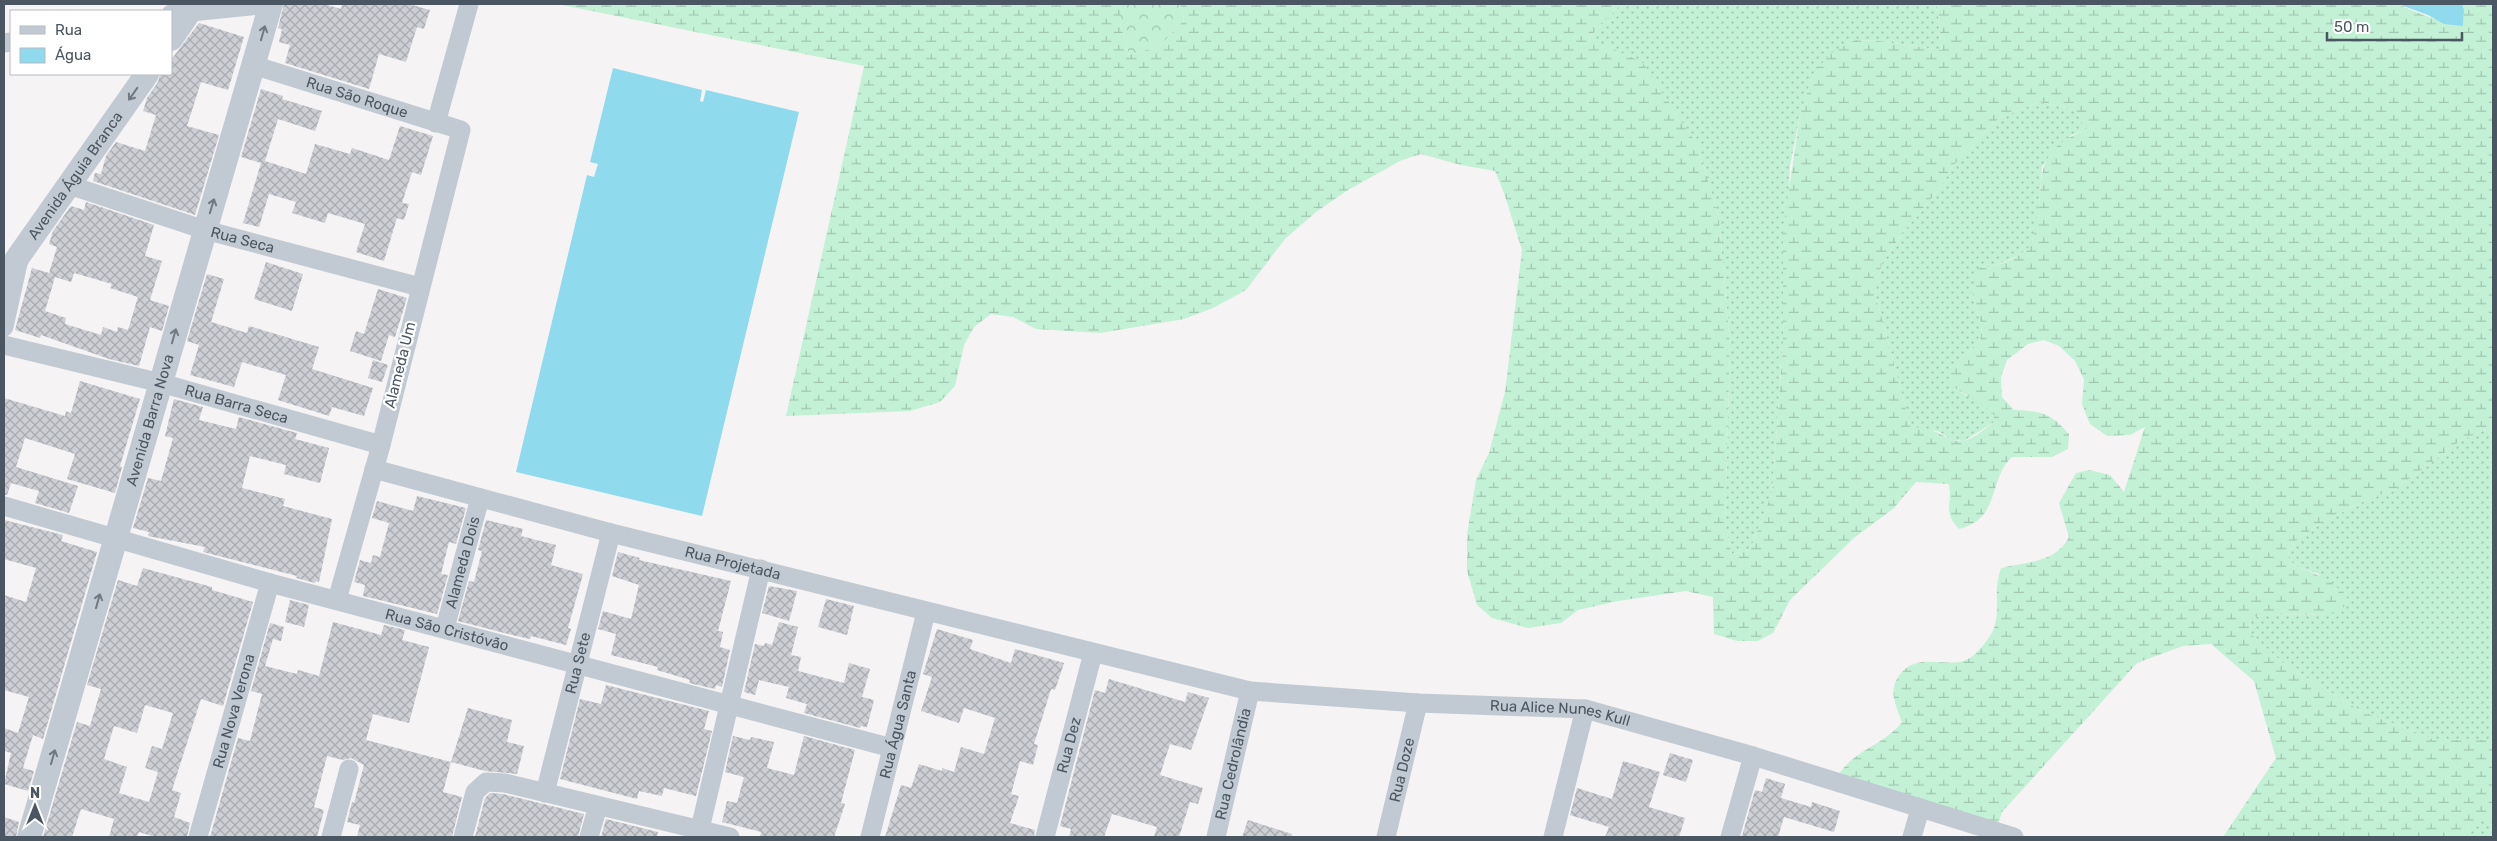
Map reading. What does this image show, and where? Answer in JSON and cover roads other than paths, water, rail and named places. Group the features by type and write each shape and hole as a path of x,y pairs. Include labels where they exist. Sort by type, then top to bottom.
{"street":[{"path":"172,37 186,10 271,4"},
{"name":"Avenida Barra Nova","path":"29,837 271,4"},
{"path":"436,123 469,4"},
{"name":"Rua São Roque","path":"253,65 461,130"},
{"name":"Avenida Águia Branca","path":"4,277 146,75"},
{"name":"Alameda Um","path":"337,600 381,445 461,130"},
{"name":"Rua Seca","path":"69,185 205,230 420,287"},
{"path":"4,326 22,251"},
{"name":"Rua Barra Seca","path":"4,345 161,383 381,445"},
{"name":"Rua Projetada","path":"374,469 611,533 1093,653"},
{"name":"Alameda Dois","path":"445,628 480,498"},
{"name":"Rua São Cristóvão","path":"4,506 270,583 892,748"},
{"name":"Rua Sete","path":"545,793 611,533"},
{"path":"706,833 729,705 761,569"},
{"name":"Rua Nova Verona","path":"198,837 270,583"},
{"name":"Rua Água Santa","path":"870,837 926,612"},
{"name":"Rua Alice Nunes Kull","path":"1093,653 1250,691 1418,703 1585,709 1753,756 2014,837"},
{"name":"Rua Dez","path":"1045,837 1093,653"},
{"name":"Rua Cedrolândia","path":"1216,837 1250,691"},
{"name":"Rua Doze","path":"1386,837 1418,703"},
{"path":"1553,837 1585,709"},
{"path":"1730,837 1753,756"},
{"path":"330,837 349,769"},
{"path":"462,837 475,792 486,782 505,783 706,833 730,837"},
{"path":"589,837 598,806"},
{"path":"1912,837 1920,809"}],"water":[{"path":"2398,4 2462,4 2464,10 2463,26 2444,24 2428,15"},
{"path":"613,68 702,90 700,101 703,102 706,90 799,112 702,516 516,472 587,175 594,177 598,164 590,162"}]}
